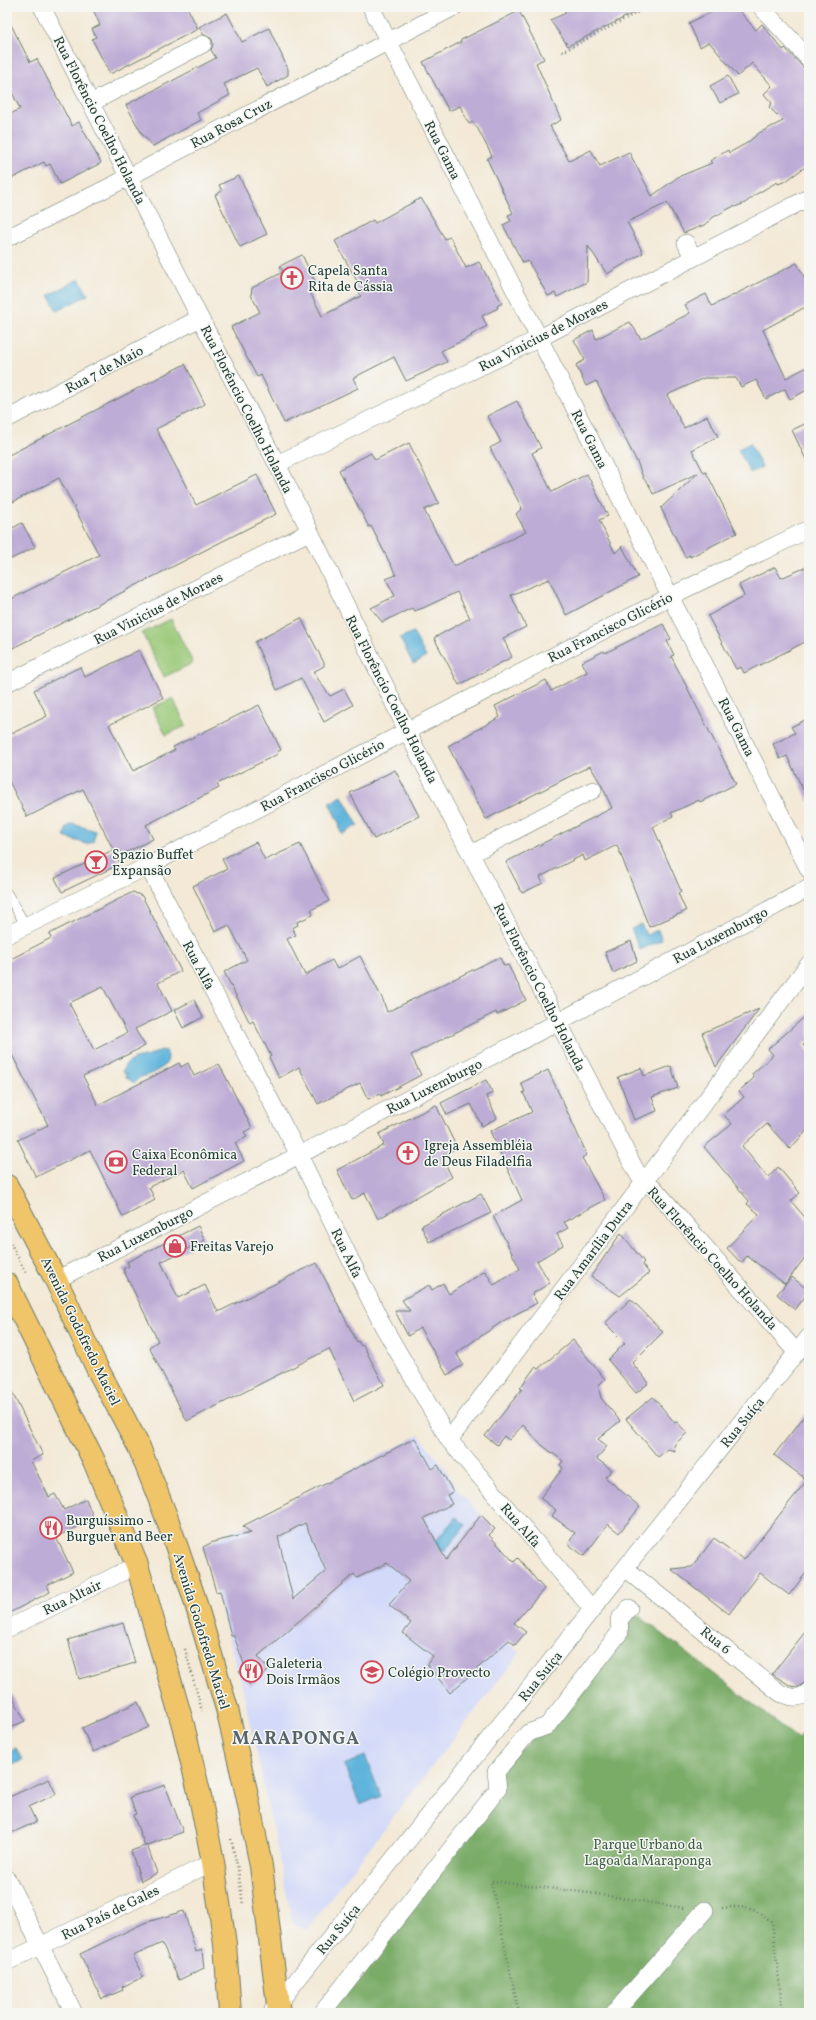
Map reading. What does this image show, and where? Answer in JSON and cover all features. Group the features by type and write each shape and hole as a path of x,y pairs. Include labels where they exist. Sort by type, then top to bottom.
{"main road":[{"name":"Avenida Godofredo Maciel","path":"7,1186 56,1280 97,1368 139,1447 166,1516 193,1594 227,1709 247,1795 261,1866 276,2010"},
{"path":"10,1298 94,1461 137,1565 183,1725 213,1862 225,1944 230,2013"}],"street":[{"name":"Rua Florêncio Coelho Holanda","path":"42,7 200,318 277,464 407,731 635,1169 643,1182 653,1187 797,1353"},
{"name":"Rua Gama","path":"371,7 538,339 671,596 809,870"},
{"name":"Rua Rosa Cruz","path":"7,238 129,177 388,40 454,7"},
{"path":"760,7 809,59"},
{"path":"91,103 203,44"},
{"name":"Rua Vinicius de Moraes","path":"277,464 538,339 689,250 806,199"},
{"name":"Rua 7 de Maio","path":"7,419 200,318"},
{"name":"Rua Francisco Glicério","path":"7,935 148,866 671,596 809,529"},
{"name":"Rua Vinicius de Moraes","path":"7,683 309,532"},
{"path":"471,854 593,790"},
{"name":"Rua Alfa","path":"148,866 299,1155 383,1326 449,1440 593,1610"},
{"name":"Rua Luxemburgo","path":"56,1280 558,1022 809,888"},
{"name":"Rua Amarília Dutra","path":"449,1440 809,964"},
{"name":"Rua Suíça","path":"276,2010 809,1337"},
{"name":"Rua Altair","path":"7,1629 137,1565"},
{"name":"Rua 6","path":"625,1568 780,1693 791,1698 800,1697 809,1691"},
{"path":"322,2013 498,1789 496,1772 528,1733 547,1726 620,1632 619,1620 629,1608"},
{"name":"Rua País de Gales","path":"7,1962 213,1862"},
{"path":"7,1879 74,2013"},
{"path":"614,2013 705,1910"}],"lane":[{"path":"7,893 26,926"}],"path":[{"path":"562,52 648,7"},
{"path":"519,2013 491,1881 705,1910 735,1906 756,1909 772,1922 783,2013"}],"shaded area":[{"name":"Colégio Provecto","path":"419,1435 445,1468 457,1489 481,1515 434,1581 520,1653 306,1930 293,1924 243,1690 204,1546"}],"green space":[{"path":"171,619 193,663 164,677 142,633"},
{"path":"173,698 186,726 166,735 152,708"},
{"name":"Parque Urbano da Lagoa da Maraponga","path":"629,1608 798,1739 809,1726 809,2013 322,2013 498,1789 496,1772 547,1726"}],"water":[{"path":"79,279 88,295 57,311 49,295"},
{"path":"750,443 762,467 750,473 738,449"},
{"path":"413,632 426,657 413,664 400,638"},
{"path":"342,796 358,825 342,834 338,827 340,825 329,803"},
{"path":"73,824 96,831 93,842 87,844 64,837 67,827"},
{"path":"641,924 646,935 658,930 662,940 640,950 631,929"},
{"path":"161,1050 166,1051 168,1056 165,1065 161,1068 140,1077 134,1083 125,1077 126,1074 122,1072 125,1065 134,1059 149,1056"},
{"path":"456,1517 466,1525 444,1552 434,1543"},
{"path":"16,1748 23,1760 7,1768 7,1752"},
{"path":"365,1756 381,1796 360,1805 344,1765"}],"building":[{"path":"92,7 187,7 198,29 110,74 92,39 96,37 92,29 100,25"},
{"path":"563,7 645,7 568,46 550,20 566,13"},
{"path":"721,7 736,7 756,30 762,24 783,50 785,48 802,66 809,70 809,164 786,181 778,184 777,182 753,196 745,203 735,207 734,206 710,219 704,225 684,233 667,203 627,222 643,253 607,274 588,246 587,282 557,297 555,293 548,296 528,261 523,263 503,225 511,221 508,215 513,213 487,159 492,156 478,129 473,122 469,124 460,106 449,111 423,62 461,42 461,40 519,11 544,59 536,63 561,120 550,126 569,161 591,150 600,166 629,152 652,196 678,177 712,163 710,161 728,150 729,153 747,143 759,133 783,121 769,107 772,103 764,94 772,86 752,63 738,76 709,42 700,47 689,23"},
{"path":"227,13 242,42 269,28 288,69 288,75 267,87 257,68 224,84 230,95 197,113 201,120 153,146 142,134 126,105 216,58 211,50 213,44 212,39 203,34 199,27"},
{"path":"7,17 30,62 37,59 72,126 79,122 101,163 60,184 50,164 46,166 44,162 7,181 7,116 20,109 7,82"},
{"path":"728,76 738,94 720,103 710,86"},
{"path":"239,176 267,234 240,247 215,195 222,191 219,185"},
{"path":"421,198 445,239 450,237 466,268 479,262 502,303 497,306 498,308 482,316 487,326 471,335 472,336 441,351 447,362 406,381 394,357 353,378 358,388 284,423 261,375 257,377 231,327 260,312 251,295 252,288 283,272 280,266 302,255 316,284 308,288 322,316 361,296 355,284 358,283 335,241 373,220 375,223"},
{"path":"797,263 809,286 809,305 763,330 786,378 809,366 809,389 790,399 785,389 766,399 756,380 741,387 736,378 704,378 667,395 684,428 707,416 718,436 692,450 704,473 706,472 737,533 690,557 690,555 685,557 661,508 698,473 653,494 649,485 643,478 638,464 596,381 586,386 576,365 585,360 574,340 593,330 596,339 630,322 641,339 690,313 685,305 706,294 712,306"},
{"path":"185,364 205,404 156,429 196,505 257,475 276,514 7,651 7,601 99,555 59,478 7,505 7,456"},
{"path":"517,401 541,448 532,453 552,492 587,474 608,516 599,520 615,553 622,546 638,577 566,615 549,579 511,595 526,627 503,638 512,657 459,685 434,638 470,618 457,592 423,608 414,611 412,608 382,622 371,608 395,596 386,579 396,575 371,526 369,527 339,470 371,453 375,460 409,443 439,503 424,510 454,566 526,532 516,514 522,508 490,448 501,442 487,416"},
{"path":"809,422 809,466 792,430"},
{"path":"22,523 35,547 7,561 7,531"},
{"path":"809,566 809,640 744,673 741,667 736,669 708,616 744,596 739,585 775,567 781,578"},
{"path":"301,618 324,663 324,666 313,672 330,696 344,689 353,705 324,722 301,678 277,690 255,642"},
{"path":"663,624 671,639 667,641 674,655 671,656 736,784 700,802 699,800 671,813 673,816 653,827 681,891 678,893 686,911 649,927 617,845 585,861 583,855 540,877 543,883 522,893 506,862 612,808 602,786 590,766 486,819 448,746 500,717 495,706 546,680 551,691 587,672 582,662 604,651 605,653"},
{"path":"139,650 163,698 109,725 133,771 175,750 173,747 259,705 281,750 277,752 278,754 217,784 219,788 146,825 153,839 117,857 83,789 27,817 7,777 7,736 47,716 34,690 80,667 85,677"},
{"path":"809,718 809,802 787,756 780,759 773,744 795,733 791,727"},
{"path":"395,770 419,816 374,839 350,793"},
{"path":"256,842 265,860 300,844 329,901 311,910 313,915 297,922 298,925 292,928 296,935 287,939 305,975 332,960 337,969 360,956 383,1000 387,1012 495,959 500,958 504,966 508,965 526,1000 497,1015 496,1012 411,1055 421,1075 381,1096 380,1094 368,1099 360,1083 318,1104 299,1067 279,1078 269,1057 271,1056 253,1021 250,1023 224,972 247,960 229,925 215,932 193,886 227,869 222,859"},
{"path":"113,850 120,864 62,892 55,878"},
{"path":"133,892 142,896 181,971 158,983 172,1011 135,1029 145,1046 83,1076 98,1105 179,1063 181,1067 188,1063 194,1076 219,1064 252,1128 244,1132 247,1137 235,1143 244,1161 193,1188 184,1170 149,1187 155,1200 123,1217 90,1150 36,1177 18,1140 48,1125 7,1045 7,961 51,938 49,934","holes":["103,987 127,1033 94,1050 69,1003"]},
{"path":"631,941 637,961 613,973 605,952"},
{"path":"194,1000 203,1017 183,1028 174,1010"},
{"path":"759,1009 733,1044 716,1067 702,1033"},
{"path":"809,1013 809,1040 803,1045 809,1052 809,1128 790,1149 767,1124 742,1146 768,1178 778,1167 800,1193 791,1201 809,1222 809,1252 785,1284 747,1256 741,1263 727,1248 759,1214 747,1204 749,1201 704,1147 732,1124 724,1115 744,1097 739,1091 754,1078 752,1074 773,1055 768,1049"},
{"path":"671,1066 678,1088 652,1097 657,1111 634,1120 618,1077 641,1068 644,1076"},
{"path":"548,1070 585,1150 586,1155 582,1158 605,1200 564,1222 568,1228 557,1234 563,1245 537,1261 550,1283 532,1294 537,1303 503,1321 459,1351 457,1354 463,1365 447,1375 420,1328 408,1336 395,1311 410,1311 402,1300 429,1285 432,1290 443,1283 449,1294 485,1271 494,1285 520,1269 493,1216 522,1200 490,1131 532,1112 523,1092 525,1092 521,1083"},
{"path":"486,1080 493,1093 486,1096 497,1118 482,1126 471,1104 447,1115 441,1103"},
{"name":"Igreja Assembléia de Deus Filadelfia","path":"436,1105 457,1148 441,1156 452,1177 378,1219 365,1193 352,1200 337,1170 384,1145 379,1134"},
{"path":"481,1194 491,1213 429,1242 421,1226"},
{"path":"198,1226 205,1240 161,1262 178,1298 205,1285 218,1312 317,1263 357,1342 358,1341 361,1346 363,1345 384,1385 354,1401 329,1349 187,1421 149,1347 158,1341 123,1269 129,1266 127,1262"},
{"path":"621,1233 644,1262 642,1264 649,1273 620,1296 591,1276"},
{"path":"792,1277 809,1291 795,1310 777,1294"},
{"path":"631,1299 663,1332 632,1363 649,1383 636,1393 608,1360 625,1343 605,1323"},
{"path":"573,1340 605,1379 598,1386 601,1398 620,1421 598,1439 607,1446 597,1459 612,1470 605,1477 640,1507 619,1533 608,1524 584,1556 568,1544 575,1533 552,1516 556,1510 540,1498 563,1468 560,1465 563,1461 543,1446 523,1425 509,1440 504,1436 497,1445 485,1436 522,1389 520,1388 535,1367 538,1369"},
{"path":"7,1382 43,1455 31,1461 49,1497 55,1494 64,1510 86,1499 94,1519 56,1537 73,1572 47,1585 50,1592 7,1614"},
{"path":"653,1397 675,1423 677,1422 687,1433 674,1445 675,1451 668,1449 658,1457 626,1419"},
{"path":"809,1410 809,1569 789,1595 760,1573 729,1614 671,1569 692,1567 714,1538 744,1560 807,1480 774,1455"},
{"path":"415,1438 432,1469 438,1465 453,1492 447,1495 452,1504 424,1518 446,1560 481,1515 495,1529 489,1535 514,1562 518,1558 544,1589 514,1623 526,1632 515,1645 509,1640 450,1693 427,1664 433,1656 403,1633 411,1623 389,1605 409,1581 387,1563 357,1578 354,1574 258,1656 269,1670 251,1686 239,1672 245,1667 234,1636 231,1636 220,1591 216,1592 203,1547 213,1542 251,1533 243,1526","holes":["305,1523 326,1571 293,1599 278,1537"]},
{"path":"123,1623 135,1663 79,1679 68,1640"},
{"path":"809,1627 809,1680 798,1687 791,1686 772,1674"},
{"path":"7,1685 25,1721 7,1729"},
{"path":"138,1702 149,1727 93,1752 82,1728"},
{"path":"49,1779 56,1794 29,1807 36,1822 7,1835 7,1798"},
{"path":"165,1785 183,1832 145,1846 133,1815 136,1814 130,1797"},
{"path":"147,1845 157,1873 141,1881 131,1851"},
{"path":"184,1911 196,1952 202,1950 204,1968 179,1980 162,1943 133,1956 143,1977 122,1987 123,1990 102,1999 80,1954 144,1923"}],"place":[{"name":"Capela Santa Rita de Cássia","path":"292,278"},
{"name":"Spazio Buffet Expansão","path":"96,862"},
{"name":"Igreja Assembléia de Deus Filadelfia","path":"408,1153"},
{"name":"Caixa Econômica Federal","path":"116,1162"},
{"name":"Freitas Varejo","path":"175,1246"},
{"name":"Burguíssimo - Burguer and Beer","path":"51,1528"},
{"name":"Galeteria Dois Irmãos","path":"251,1671"},
{"name":"Colégio Provecto","path":"372,1672"}],"district":[{"name":"MARAPONGA","path":"296,1738"}]}
